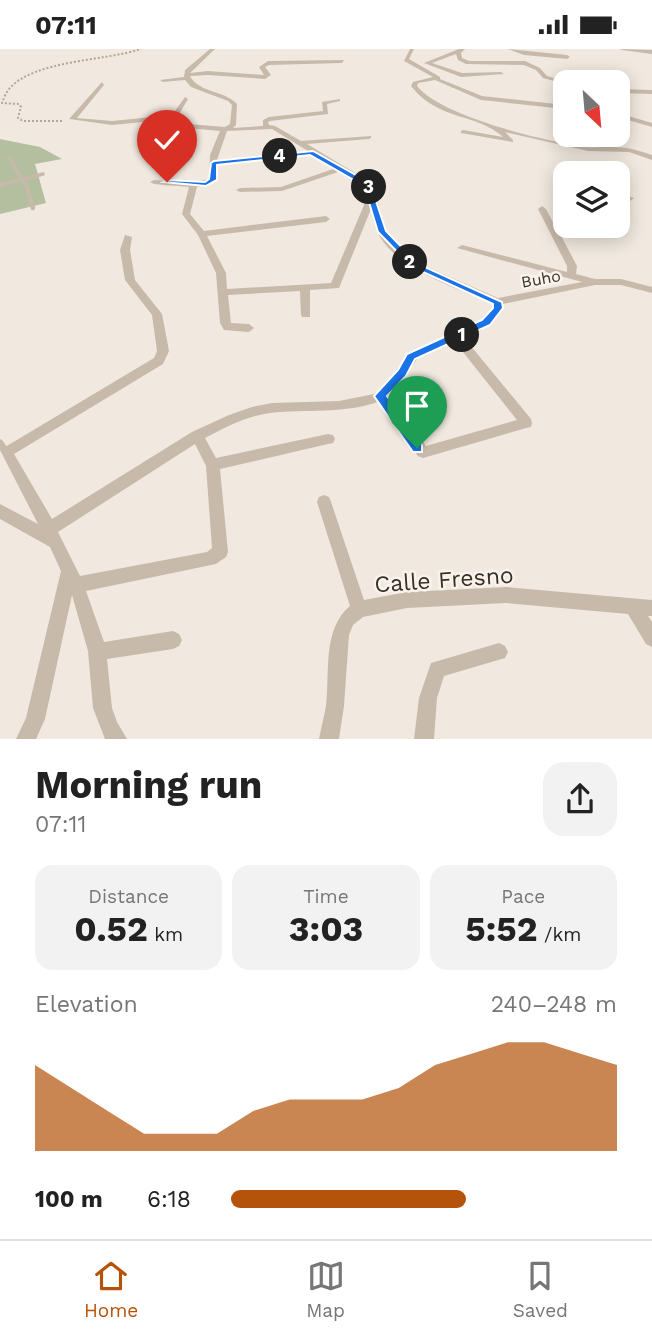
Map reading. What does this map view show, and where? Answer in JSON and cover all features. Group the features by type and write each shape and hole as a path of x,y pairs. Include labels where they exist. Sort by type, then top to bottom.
{"street":[{"path":"154,182 211,182 214,155 227,127 233,125 235,105 230,100 192,86 187,71 212,49"},
{"path":"406,60 412,49"},
{"path":"427,63 463,49"},
{"path":"463,49 458,53 460,59 468,63 525,64 553,79"},
{"path":"510,49 567,57"},
{"path":"622,49 652,52"},
{"path":"553,53 570,66"},
{"path":"538,54 550,64"},
{"path":"406,60 427,63 485,84"},
{"path":"406,60 435,75 438,80"},
{"path":"163,80 208,73 265,77 268,75 262,67 265,64 342,61"},
{"path":"466,75 501,74"},
{"path":"553,106 481,98 438,80 416,82 414,86 416,92 431,105 495,127 587,148 628,150 652,158"},
{"path":"72,119 102,84"},
{"path":"630,91 652,92"},
{"path":"174,117 185,99"},
{"path":"266,127 265,121 268,119 326,113 324,103 338,100"},
{"path":"72,119 112,123 174,117 187,126 239,130 266,127 279,130 367,184 372,196 335,286 224,292"},
{"path":"630,119 652,125"},
{"path":"463,132 511,141 495,127"},
{"path":"300,143 369,137"},
{"path":"214,163 311,152"},
{"path":"240,190 282,189 341,169"},
{"path":"194,184 186,213 202,234 221,273 225,323 228,327 249,328"},
{"name":"Buho","path":"372,196 382,232 400,254 415,265 497,302 595,282 621,282 652,290"},
{"path":"542,209 572,266 571,277"},
{"path":"202,234 326,219"},
{"path":"117,739 101,703 98,652 72,578 3,447 159,362 163,351 157,314 130,280 125,250 128,237"},
{"path":"462,248 595,282"},
{"path":"305,288 306,315"},
{"path":"51,535 197,436 234,417 254,411 353,403 380,396 402,373 411,356 486,323 498,308 497,302"},
{"path":"380,396 423,452 526,423 457,337"},
{"path":"72,578 210,559 220,552 213,465 197,436"},
{"path":"213,465 328,439"},
{"path":"324,502 359,609"},
{"path":"0,511 51,535"},
{"path":"26,739 35,719 72,578"},
{"name":"Calle Fresno","path":"329,739 335,706 340,635 347,619 359,609 407,600 506,595 652,608"},
{"path":"632,607 652,638"},
{"path":"98,652 173,640"},
{"path":"424,739 428,698 437,669 499,652"}],"lane":[{"path":"10,159 24,179 33,208"},
{"path":"0,185 43,174"}],"path":[{"path":"72,119 23,121 18,118 19,104 2,103 2,98 10,85 21,78 75,64 127,55 141,49"}],"green space":[{"path":"0,139 40,147 62,159 35,164 46,203 0,214"}],"route":[{"path":"167,182 206,184 213,180 214,163 311,152 367,184 382,232 400,254 415,265 457,286 497,302 498,308 486,323 411,356 402,373 380,396 417,448"}]}
